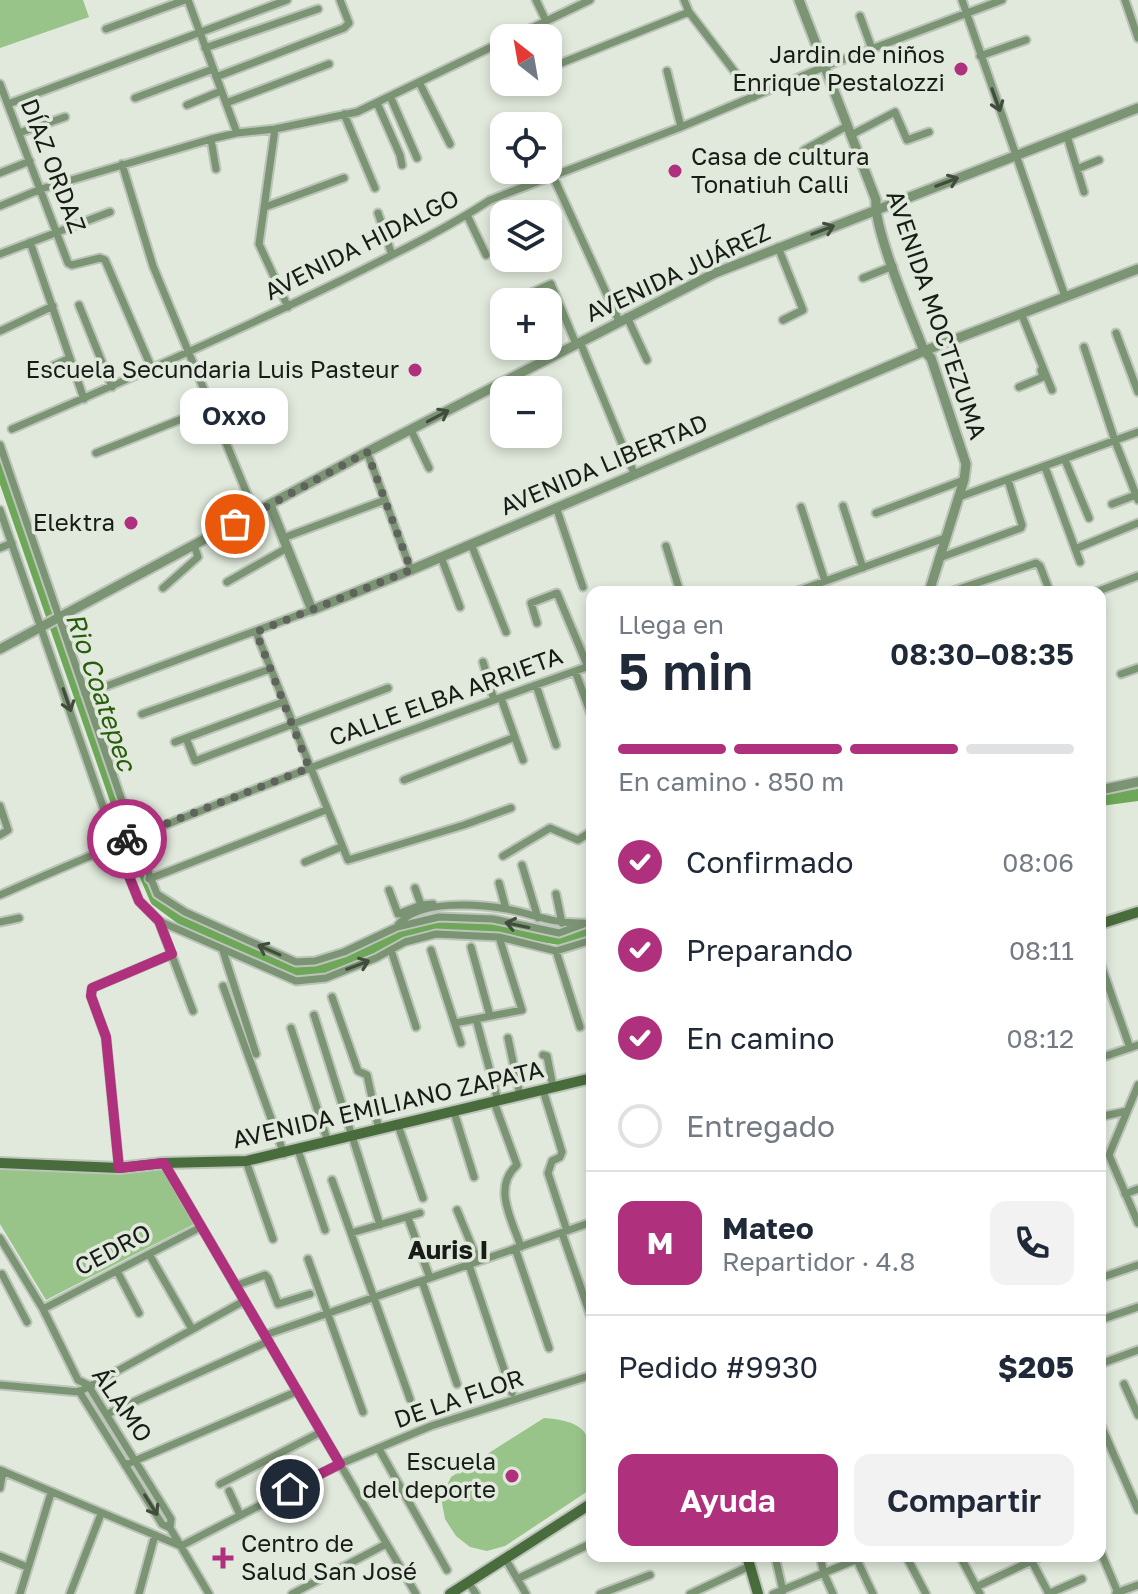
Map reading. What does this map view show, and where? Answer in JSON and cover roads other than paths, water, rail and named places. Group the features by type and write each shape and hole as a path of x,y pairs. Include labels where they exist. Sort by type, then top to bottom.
{"main road":[{"path":"1106,922 1138,912"},
{"name":"AVENIDA EMILIANO ZAPATA","path":"0,1163 119,1168 164,1163 246,1161 586,1080"},
{"path":"450,1594 586,1507"},
{"path":"748,1562 758,1594"}],"street":[{"path":"106,29 186,0 237,133"},
{"path":"0,115 9,107 287,0"},
{"path":"135,98 344,28 349,23 340,0"},
{"path":"536,0 546,21"},
{"path":"540,24 590,0"},
{"path":"684,0 689,12 754,97"},
{"name":"AVENIDA MOCTEZUMA","path":"799,0 876,200 875,211 924,351 931,358 966,464 964,480"},
{"path":"962,0 1065,296"},
{"name":"AVENIDA HIDALGO","path":"562,173 826,66 1002,0"},
{"path":"1125,0 1135,21 1138,38"},
{"path":"205,48 318,9"},
{"path":"562,63 689,12"},
{"path":"860,16 872,49"},
{"path":"980,56 1026,40"},
{"path":"0,206 41,189 211,139 357,112 490,48"},
{"path":"226,103 329,64"},
{"path":"667,71 681,127"},
{"path":"419,82 450,144"},
{"name":"DÍAZ ORDAZ","path":"0,86 68,263 105,260 152,369"},
{"path":"187,105 221,91"},
{"path":"390,96 417,158"},
{"path":"377,103 402,165"},
{"name":"AVENIDA JUÁREZ","path":"0,649 367,452 715,273 1138,108"},
{"path":"804,150 895,112 907,140 929,132"},
{"path":"344,114 375,188"},
{"path":"19,133 65,117"},
{"path":"275,129 259,244 288,307"},
{"path":"1067,136 1084,192"},
{"path":"211,139 216,169"},
{"path":"1077,169 1099,160"},
{"path":"0,173 30,161"},
{"path":"122,164 153,266 255,513"},
{"path":"265,207 344,178"},
{"name":"AVENIDA HIDALGO","path":"12,429 288,307 392,255 490,200 532,184"},
{"path":"557,184 623,319 647,360"},
{"path":"0,254 110,212"},
{"path":"378,213 392,255"},
{"path":"467,215 486,255"},
{"path":"30,242 84,399"},
{"path":"778,247 803,310 783,320"},
{"path":"863,278 893,266"},
{"name":"AVENIDA LIBERTAD","path":"85,694 312,610 924,351 1138,269"},
{"path":"79,305 112,387"},
{"path":"0,331 53,306"},
{"path":"562,308 634,473"},
{"path":"1021,313 1052,390"},
{"path":"1116,333 1138,392"},
{"path":"1084,347 1137,497 1112,504"},
{"path":"38,373 70,358"},
{"path":"1019,387 1043,377 1039,361"},
{"path":"96,453 212,407"},
{"path":"411,430 429,468"},
{"path":"959,497 1138,433"},
{"path":"0,445 117,843 139,901 159,921 296,981 326,978 405,942 436,934 499,937 556,951 586,942"},
{"path":"367,452 411,570"},
{"path":"1065,460 1089,518"},
{"path":"1045,467 1080,562"},
{"path":"931,586 964,480"},
{"path":"876,513 964,480"},
{"path":"939,558 1021,528 1008,480"},
{"path":"227,582 285,543 385,500"},
{"path":"270,505 312,610"},
{"path":"843,506 863,568"},
{"path":"556,507 583,587"},
{"path":"801,507 825,581"},
{"path":"0,510 12,543 85,694 133,837 157,894 185,912 296,962 315,961 344,952 397,927 439,917 493,919 559,933 586,923"},
{"path":"1075,549 1138,523"},
{"path":"811,586 945,538"},
{"path":"0,548 12,543"},
{"path":"471,544 506,632"},
{"path":"163,588 198,557 194,545"},
{"path":"666,546 679,586"},
{"path":"441,557 460,607"},
{"path":"968,586 1036,563 1048,586"},
{"path":"1106,588 1138,576"},
{"path":"537,623 531,603 557,593 586,657"},
{"path":"256,632 348,860 511,808"},
{"path":"483,662 523,760"},
{"name":"CALLE ELBA ARRIETA","path":"0,895 117,843 309,768 586,667"},
{"path":"1121,674 1138,668"},
{"path":"142,714 270,669"},
{"path":"575,671 586,701"},
{"path":"536,685 556,745"},
{"path":"186,738 195,761 388,688"},
{"path":"175,742 283,702"},
{"path":"404,780 515,737"},
{"path":"1106,789 1138,782"},
{"path":"149,879 326,810"},
{"path":"0,835 9,826 1,811"},
{"path":"503,856 550,828 578,840 586,835"},
{"path":"305,862 341,847"},
{"path":"522,865 538,918"},
{"path":"499,883 506,909"},
{"path":"415,888 421,905"},
{"path":"389,890 398,914 421,905 439,904 506,909 562,923 586,922"},
{"path":"556,894 562,923"},
{"path":"397,927 403,919 439,904"},
{"path":"0,922 19,918"},
{"path":"159,921 193,1011"},
{"path":"455,1023 522,1010 499,937"},
{"path":"471,947 490,1016"},
{"path":"391,950 416,1027"},
{"path":"431,950 461,1043"},
{"path":"223,951 256,1054"},
{"path":"556,951 580,1027"},
{"path":"119,1168 106,1037 91,996 92,988 172,954"},
{"path":"1106,977 1134,1046 1106,1056"},
{"path":"223,986 284,1154"},
{"path":"332,997 358,1071 367,1075 379,1130"},
{"path":"314,1015 380,1225"},
{"path":"476,1019 496,1102 517,1165 510,1171 504,1195 549,1348"},
{"path":"291,1028 328,1142"},
{"path":"508,1038 520,1095"},
{"path":"543,1055 547,1056 548,1089 562,1152 552,1161 548,1173 586,1301"},
{"path":"1138,1085 1109,1155 1138,1223"},
{"path":"1106,1113 1127,1111"},
{"path":"454,1112 474,1177"},
{"path":"398,1125 423,1198"},
{"path":"298,1150 325,1230"},
{"path":"246,1161 273,1239"},
{"path":"164,1163 416,1594"},
{"path":"332,1180 410,1399"},
{"path":"1125,1194 1138,1189"},
{"path":"457,1210 478,1261"},
{"path":"351,1233 420,1213"},
{"path":"408,1218 457,1384"},
{"path":"107,1414 328,1312 586,1224"},
{"name":"CEDRO","path":"43,1309 201,1227"},
{"name":"ÁLAMO","path":"0,1238 43,1309 78,1380 88,1385 171,1519 170,1528 205,1592"},
{"path":"149,1254 192,1329"},
{"path":"308,1259 363,1412"},
{"path":"469,1265 512,1393"},
{"path":"1106,1276 1138,1265"},
{"path":"117,1271 139,1313"},
{"path":"1,1274 22,1276"},
{"path":"1,1274 27,1322"},
{"path":"235,1286 267,1275 278,1304 310,1294"},
{"path":"0,1385 79,1392 244,1301"},
{"path":"1106,1318 1138,1307"},
{"path":"1106,1362 1138,1350"},
{"name":"DE LA FLOR","path":"181,1546 340,1464 431,1426 586,1377"},
{"path":"78,1380 79,1392 162,1524 170,1528"},
{"path":"1124,1384 1138,1415"},
{"path":"125,1465 298,1391"},
{"path":"220,1484 321,1432"},
{"path":"1106,1437 1138,1510"},
{"path":"1106,1450 1111,1448"},
{"path":"379,1449 447,1570"},
{"path":"0,1488 1,1471 181,1546"},
{"path":"1127,1483 1138,1478"},
{"path":"229,1491 240,1515"},
{"path":"20,1594 51,1493"},
{"path":"70,1594 101,1514"},
{"path":"139,1594 155,1535"},
{"path":"292,1594 386,1544"},
{"path":"517,1579 586,1546"},
{"path":"0,1556 27,1567"},
{"path":"505,1558 526,1594"},
{"path":"690,1594 746,1562"},
{"path":"777,1562 788,1591"},
{"path":"821,1562 833,1594"},
{"path":"773,1594 788,1591 852,1562"},
{"path":"862,1562 873,1594"},
{"path":"909,1562 926,1594"},
{"path":"963,1562 978,1591 1024,1562"},
{"path":"1032,1562 1049,1594 1082,1579"},
{"path":"1104,1562 1116,1593 1133,1589"},
{"path":"600,1594 650,1575"},
{"path":"468,1582 476,1594"}],"waterway":[{"name":"Rio Coatepec","path":"0,466 127,832 156,900 183,920 298,971 314,971 375,949 412,931 474,925 566,940 586,935"},
{"name":"Rio Coatepec","path":"1106,799 1138,795"}],"place":[{"name":"Jardin de niños Enrique Pestalozzi","path":"961,69"},
{"name":"Casa de cultura Tonatiuh Calli","path":"675,171"},
{"name":"Escuela Secundaria Luis Pasteur","path":"415,370"},
{"name":"Elektra","path":"131,523"},
{"name":"Oxxo","path":"235,524"},
{"name":"Escuela del deporte","path":"512,1476"},
{"name":"Centro de Salud San José","path":"223,1558"}],"district":[{"name":"Auris I","path":"448,1250"}]}
